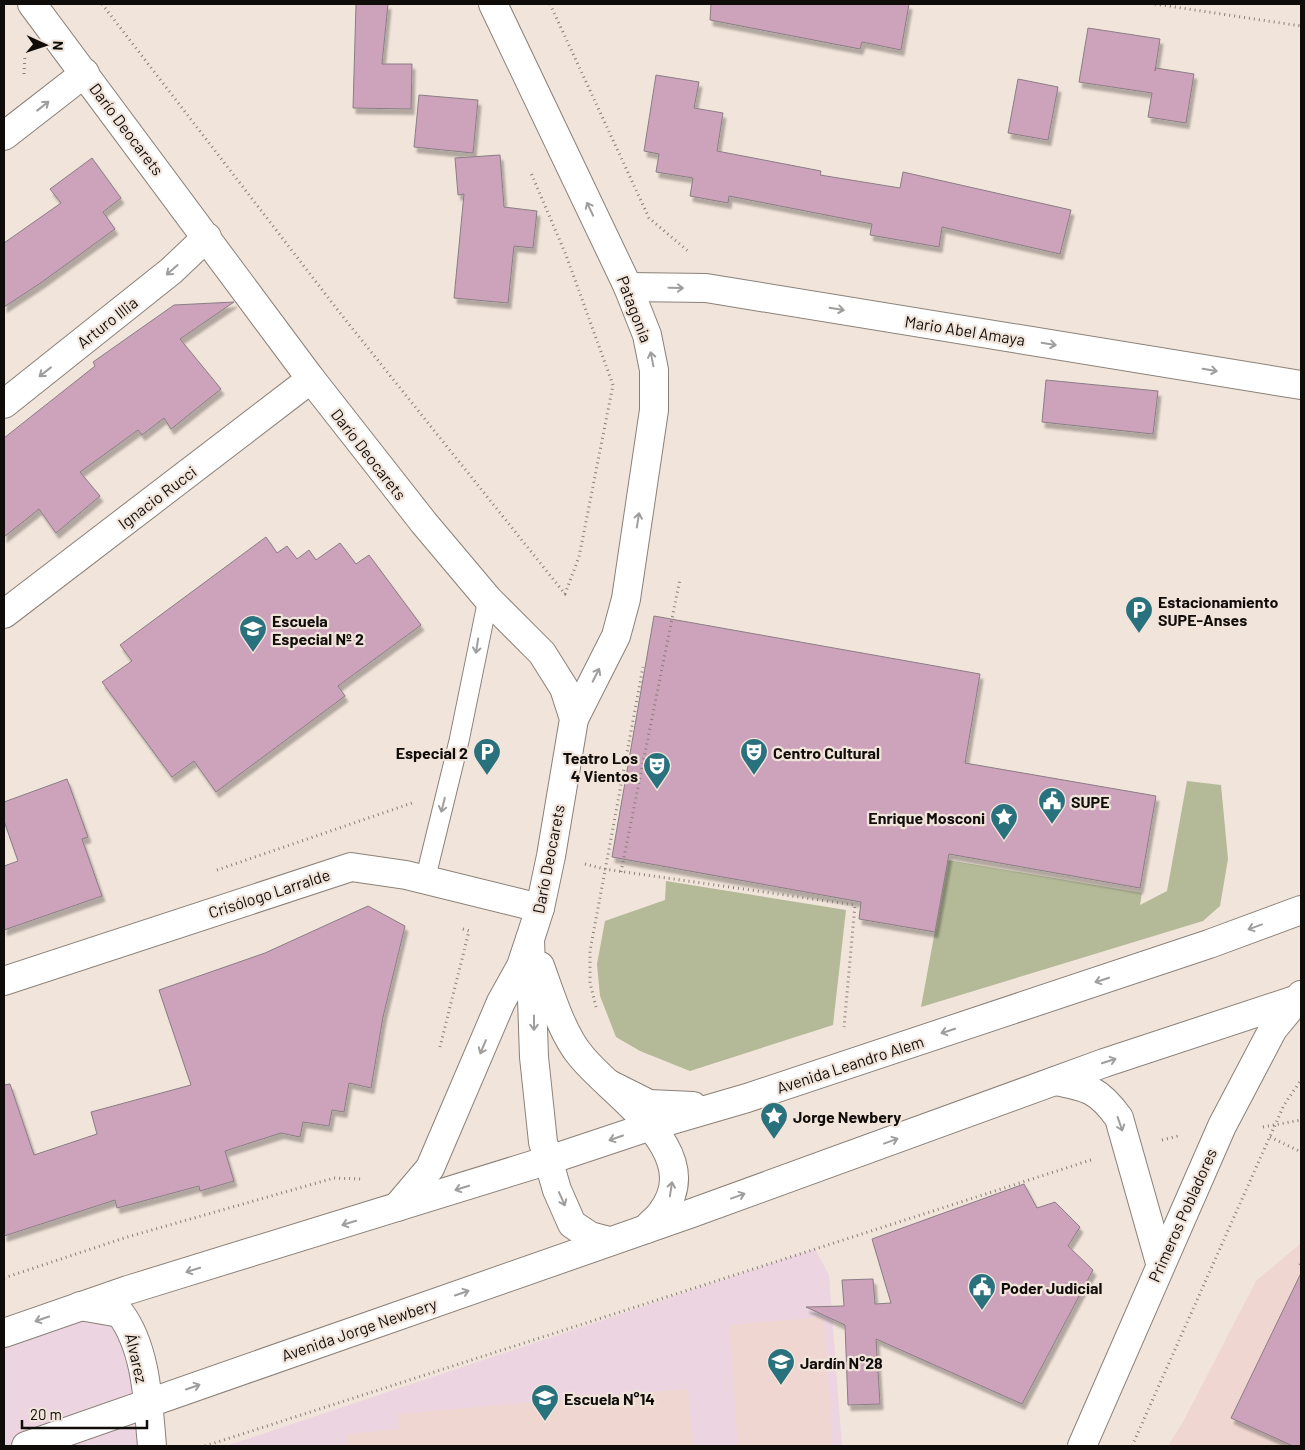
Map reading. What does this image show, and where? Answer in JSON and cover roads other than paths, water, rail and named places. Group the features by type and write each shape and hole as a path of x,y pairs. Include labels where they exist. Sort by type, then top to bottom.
{"main road":[{"name":"Darío Deocarets","path":"32,4 311,379 424,523 488,599 542,653 564,688 574,719 551,856 540,908 521,966 501,1002 430,1168 396,1208"},
{"name":"Patagonia","path":"493,4 628,287 647,335 654,370 654,410 626,599 616,636 574,719"},
{"path":"4,136 85,73"},
{"name":"Arturo Illia","path":"4,404 171,271 207,237"},
{"name":"Mario Abel Amaya","path":"628,287 706,288 1301,385"},
{"name":"Ignacio Rucci","path":"4,614 311,379"},
{"name":"Crisólogo Larralde","path":"4,981 351,867 425,880 540,908"},
{"name":"Avenida Leandro Alem","path":"396,1208 651,1126 747,1098 1209,944 1301,910"},
{"path":"530,939 556,1010 580,1055 651,1126 670,1155 673,1175 671,1195 662,1212 646,1229"},
{"path":"530,939 534,1057 543,1142 557,1190 572,1224 590,1236 610,1241"},
{"path":"1055,1081 1300,998"},
{"name":"Primeros Pobladores","path":"1082,1446 1160,1263 1222,1126 1273,1029 1300,998"},
{"path":"1055,1081 1080,1086 1096,1092 1106,1100 1119,1118 1160,1263"},
{"name":"Avenida Jorge Newbery","path":"26,1446 692,1213 1055,1081"},
{"path":"609,1084 649,1104 687,1106 747,1098"},
{"path":"4,1333 80,1306 396,1208"},
{"name":"Álvarez","path":"80,1306 120,1314 131,1328 139,1353 152,1446"}],"lane":[{"path":"425,880 459,742 488,599"}],"place":[{"name":"Estacionamiento SUPE-Anses","path":"1139,634"},
{"name":"Escuela Especial Nº 2","path":"253,653"},
{"name":"Especial 2","path":"487,776"},
{"name":"Centro Cultural","path":"754,776"},
{"name":"Teatro Los 4 Vientos","path":"657,790"},
{"name":"SUPE","path":"1052,825"},
{"name":"Enrique Mosconi","path":"1004,841"},
{"name":"Jorge Newbery","path":"774,1140"},
{"name":"Poder Judicial","path":"982,1311"},
{"name":"Jardín N°28","path":"781,1386"},
{"name":"Escuela N°14","path":"545,1422"}]}
